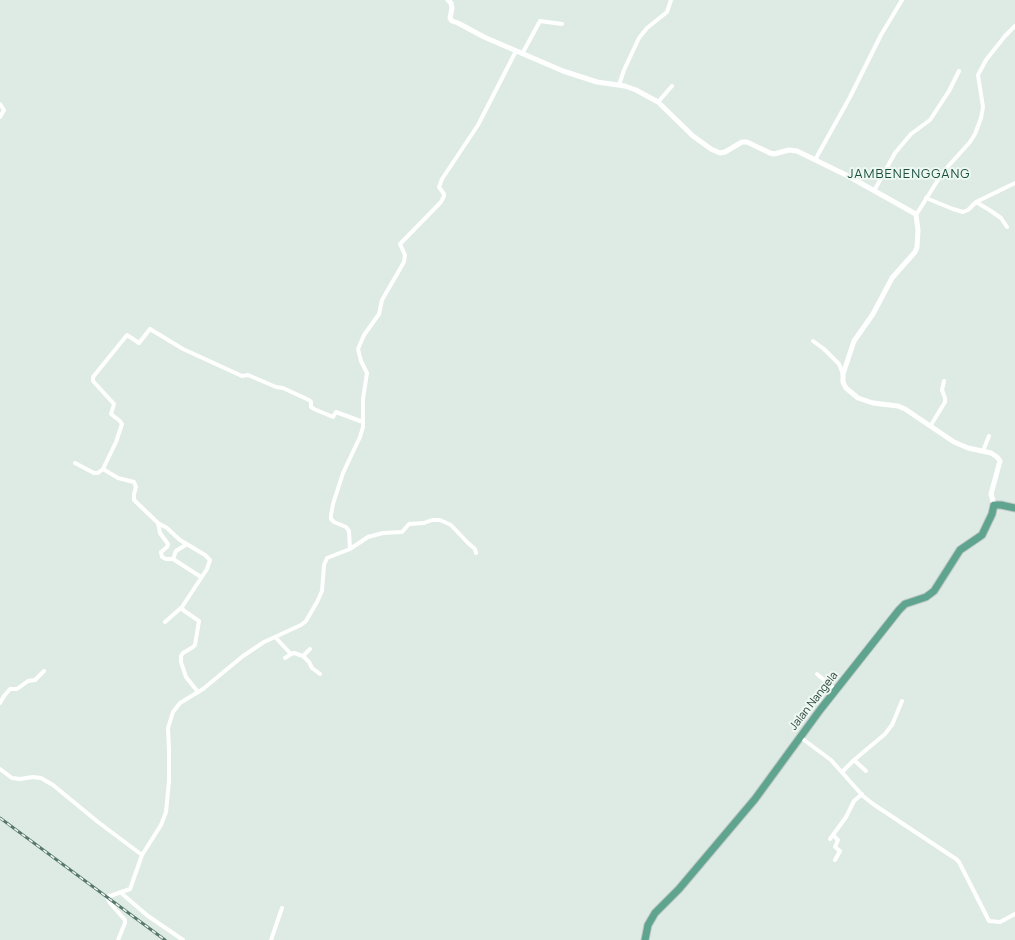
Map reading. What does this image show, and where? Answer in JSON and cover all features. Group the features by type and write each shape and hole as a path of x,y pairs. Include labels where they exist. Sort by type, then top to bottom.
{"main road":[{"path":"994,505 1015,508"},
{"name":"Jalan Nangela","path":"645,940 648,925 655,913 679,889 746,811 800,737 899,610 904,604 934,591 958,552 982,535 992,514 994,505"}],"street":[{"path":"448,0 451,3 452,8 450,18 452,21 522,54 563,71 590,80 619,85 636,90 658,102 693,136 716,152 720,153 728,151 742,142 747,142 774,154 794,150 909,209 916,215"},
{"path":"619,85 624,70 639,38 647,28 667,12 671,0"},
{"path":"815,160 850,97 881,35 902,0"},
{"path":"522,54 540,21 562,24"},
{"path":"994,505 991,494 1000,460 995,455 968,448 954,442 905,409 898,406 870,403 853,394 846,388 843,382 843,374 854,340 873,314 892,278 915,252 918,237 916,215 943,172 972,138 982,112 982,101 978,78 980,70 995,48 1015,26"},
{"path":"350,549 348,531 346,527 334,522 331,519 331,515 340,481 360,437 363,422 363,399 367,373 361,361 358,349 364,335 379,314 382,300 404,262 405,255 400,244 441,202 444,196 439,187 442,179 478,125 516,51"},
{"path":"874,191 895,153 911,134 930,120 949,91 958,71"},
{"path":"658,102 672,86"},
{"path":"0,104 4,110 0,116"},
{"path":"926,198 963,212 968,210 976,202 1015,183"},
{"path":"976,202 991,210 1007,227"},
{"path":"75,463 94,473 98,473 103,469 116,442 122,424 111,414 114,406 113,403 92,378 126,335 139,343 150,329 183,349 242,376 248,375 310,400 312,408 333,417 336,412 363,422"},
{"path":"813,341 824,349 839,364 843,374"},
{"path":"931,426 945,402 942,390 944,381"},
{"path":"983,451 990,436"},
{"path":"103,469 113,476 132,481 136,484 134,500 158,522 210,560 207,569 182,606 165,622"},
{"path":"118,940 125,920 110,903 107,897 130,889 142,855 161,825 166,812 169,781 168,728 173,712 180,703 198,692 243,656 264,642 301,625 306,621 322,591 324,565 327,558 350,549 368,537 383,533 402,532 409,524 440,520 450,525 459,533 475,549 476,553"},
{"path":"158,522 160,533 168,544 161,556 166,560 173,559 202,577"},
{"path":"173,559 176,552 187,544"},
{"path":"182,606 184,610 199,621 194,647 183,653 181,656 181,662 186,677 198,692"},
{"path":"275,637 291,654"},
{"path":"303,656 310,649"},
{"path":"284,658 294,653 303,656 312,668 320,674"},
{"path":"0,703 10,689 17,689 28,681 34,680 44,671"},
{"path":"817,674 836,690"},
{"path":"842,772 885,734 892,725 902,702"},
{"path":"800,737 831,760 862,794 884,812 956,859 959,862 989,921 1000,922 1015,914"},
{"path":"854,760 866,771"},
{"path":"0,769 12,778 41,778 53,785 98,822 142,855"},
{"path":"835,860 840,851 836,847 838,840 832,837 846,817 854,801 862,794"},
{"path":"120,892 148,916 183,940"},
{"path":"271,940 282,908"}],"railway":[{"path":"0,818 165,940"}],"district":[{"name":"JAMBENENGGANG","path":"909,174"}]}
